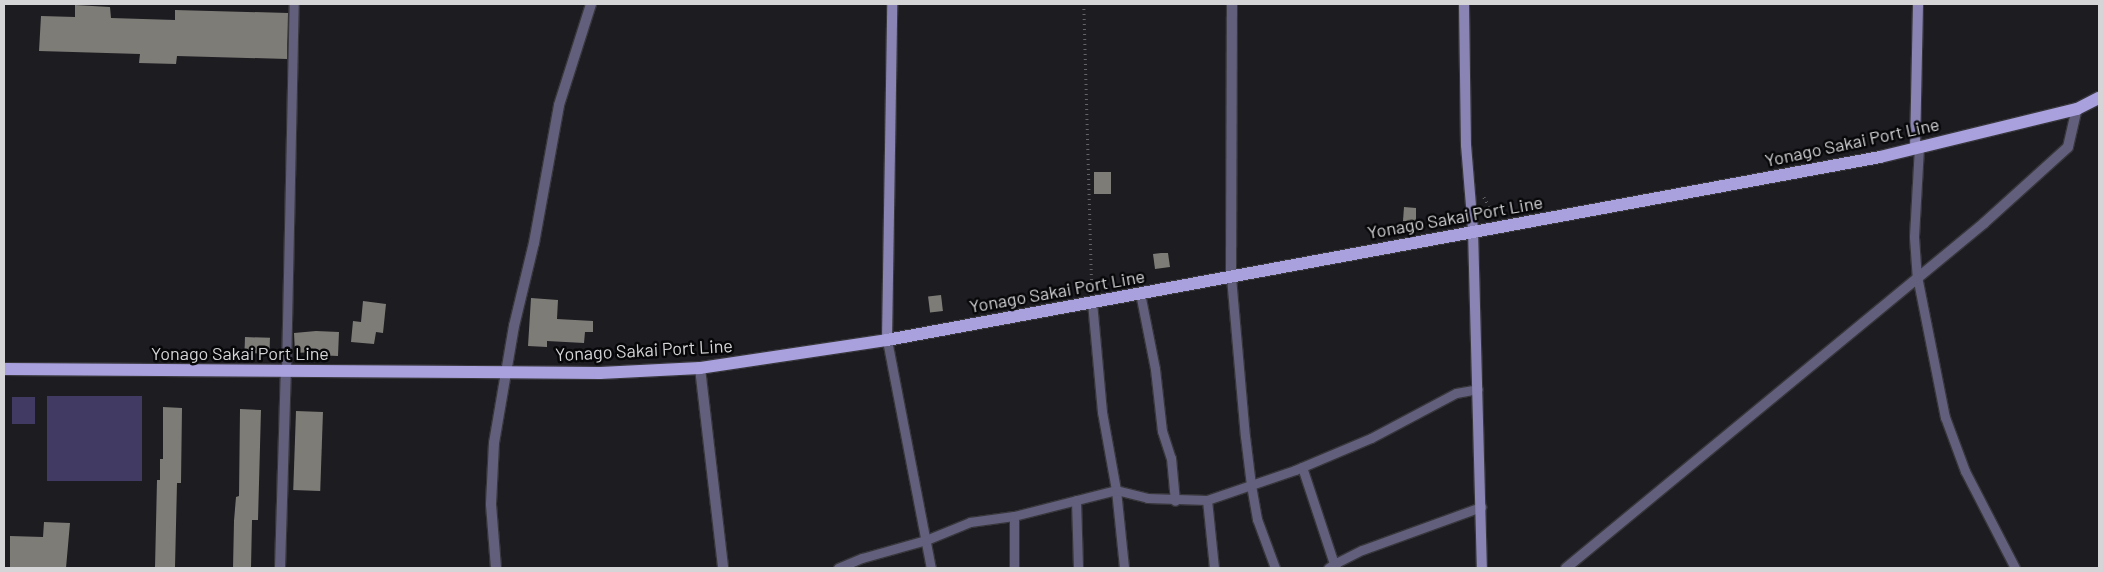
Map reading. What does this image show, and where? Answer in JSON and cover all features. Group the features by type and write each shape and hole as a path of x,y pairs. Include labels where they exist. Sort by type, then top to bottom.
{"main road":[{"name":"Yonago Sakai Port Line","path":"4,369 600,373 700,368 887,340 1231,277 1473,230 1880,157 2077,109 2099,98"}],"street":[{"path":"496,568 491,504 494,443 506,373 560,106 591,4"},
{"path":"887,340 892,4"},
{"path":"1231,277 1232,4"},
{"path":"1464,4 1466,145 1473,230 1482,568"},
{"path":"1917,147 1918,4"},
{"path":"1566,568 1797,379 1917,276 1984,222 2068,147 2077,109"},
{"path":"700,368 723,568"},
{"path":"280,568 286,370"}],"lane":[{"path":"286,370 294,4"},
{"path":"1917,147 1914,237 1917,276 1945,417 1965,471 2015,568"},
{"path":"1231,277 1245,436 1252,485 1258,519 1275,568"},
{"path":"1140,293 1155,369 1162,431 1171,458 1175,501"},
{"path":"1092,302 1102,412 1116,490 1124,568"},
{"path":"887,340 931,568"},
{"path":"838,568 862,558 926,540 970,522 1014,516 1116,490 1147,498 1175,501 1207,500 1302,468 1371,438 1456,393 1478,389"},
{"path":"1302,468 1333,567 1362,550 1481,507"},
{"path":"1076,500 1078,568"},
{"path":"1207,500 1214,568"},
{"path":"1014,516 1014,568"}],"path":[{"path":"1084,4 1092,302"},
{"path":"1482,192 1488,206 1497,216"}],"shaded area":[{"path":"47,396 142,396 142,481 47,481"},
{"path":"12,397 35,397 35,424 12,424"}],"building":[{"path":"75,5 110,7 111,18 175,20 175,10 288,13 287,59 177,56 176,64 139,63 140,54 39,51 41,16 75,17"},
{"path":"1094,172 1111,172 1111,194 1094,194"},
{"path":"1404,207 1416,208 1416,221 1403,221"},
{"path":"1168,253 1170,267 1155,269 1153,254"},
{"path":"941,295 943,311 930,312 928,297"},
{"path":"531,298 558,300 557,319 593,321 593,332 585,332 584,343 547,341 547,347 528,346"},
{"path":"363,301 386,304 383,333 376,332 374,344 351,342 353,321 361,322"},
{"path":"316,331 339,332 338,356 315,355 315,352 295,353 294,333"},
{"path":"245,337 270,338 269,354 244,353"},
{"path":"163,407 182,408 181,483 177,483 175,568 155,568 157,480 160,480 160,459 163,459"},
{"path":"240,409 261,410 258,520 252,520 251,568 233,568 236,497 239,496"},
{"path":"296,411 323,412 320,491 293,490"},
{"path":"44,522 70,523 66,568 10,568 10,536 43,537"}]}
